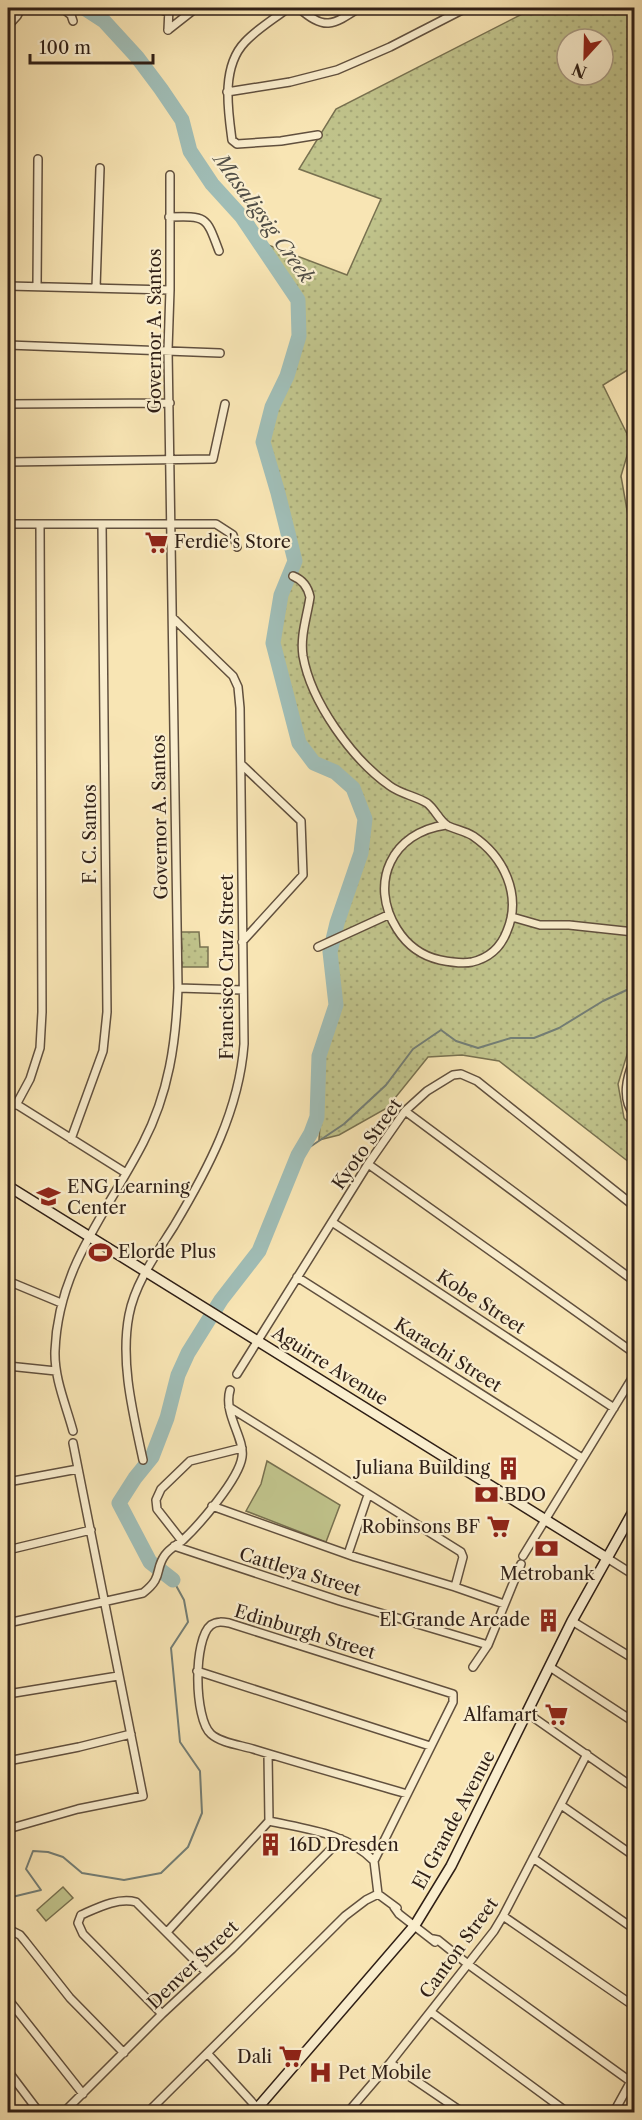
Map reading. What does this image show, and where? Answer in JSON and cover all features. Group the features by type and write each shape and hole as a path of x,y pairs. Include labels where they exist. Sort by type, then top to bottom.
{"street":[{"path":"8,26 18,16 21,8"},
{"path":"62,8 71,15 73,21"},
{"path":"157,8 169,10 168,30 196,8"},
{"path":"288,8 244,42 233,62 227,92 234,143 281,141 318,135"},
{"path":"299,8 321,23 337,22 359,8"},
{"path":"227,92 290,82 337,70 390,47 466,8"},
{"path":"37,286 38,159"},
{"path":"96,288 100,168"},
{"name":"Governor A. Santos","path":"73,1431 56,1371 55,1351 61,1303 88,1236 143,1143 165,1087 176,1031 178,988 168,350 170,175"},
{"path":"169,217 196,216 203,219 210,227 219,251"},
{"path":"8,285 170,290"},
{"path":"8,345 219,353"},
{"path":"8,404 170,403"},
{"path":"8,462 213,459 225,404"},
{"path":"8,524 216,524 233,535 237,547"},
{"path":"16,1105 30,1079 40,1048 42,1012 40,524"},
{"name":"F. C. Santos","path":"71,1138 103,1051 107,1012 102,524"},
{"path":"293,576 303,583 310,597 302,643 303,656 319,700 331,722 344,741 383,781 400,793 427,804 446,825"},
{"name":"Francisco Cruz Street","path":"143,1460 126,1357 129,1314 146,1272 207,1167 229,1117 240,1078 243,1055 240,697 233,676 173,618"},
{"path":"241,764 301,821 303,875 242,942"},
{"path":"446,825 460,829 489,849 502,866 510,882 514,903 507,933 491,954 468,963 450,962 423,954 403,938 388,915 385,904 384,884 391,862 398,851 419,833 446,825"},
{"path":"318,947 388,915"},
{"path":"512,917 540,925 569,925 634,932"},
{"path":"178,988 243,990"},
{"path":"634,1059 626,1084 627,1096 634,1115"},
{"name":"Kyoto Street","path":"237,1374 368,1164 405,1111 415,1100 453,1075 461,1074 470,1077 634,1206"},
{"path":"8,1099 126,1173"},
{"path":"405,1111 634,1281"},
{"path":"368,1164 634,1353"},
{"name":"Aguirre Avenue","path":"8,1186 634,1575"},
{"name":"Kobe Street","path":"332,1222 614,1408"},
{"name":"Karachi Street","path":"297,1277 582,1458"},
{"path":"8,1281 61,1303"},
{"path":"8,1366 56,1371"},
{"path":"473,1667 488,1645 522,1560 634,1375"},
{"path":"8,1623 105,1603 143,1593 153,1586 163,1558 182,1541 212,1506 237,1470 242,1458 242,1448 229,1407 230,1390"},
{"path":"229,1407 461,1552 463,1557 454,1587"},
{"path":"8,1829 78,1809 142,1796 73,1443"},
{"path":"182,1541 158,1509 156,1500 161,1489 190,1461 242,1448"},
{"path":"8,1482 78,1469"},
{"path":"348,1554 368,1495"},
{"path":"212,1506 348,1554 504,1604"},
{"name":"El Grande Avenue","path":"257,2111 415,1925 451,1866 572,1622 634,1510"},
{"path":"8,1550 91,1530"},
{"name":"Cattleya Street","path":"174,1546 488,1645"},
{"path":"572,1622 634,1659"},
{"name":"Edinburgh Street","path":"408,1794 268,1754 220,1739 210,1733 205,1725 197,1671 203,1642 209,1627 215,1623 229,1623 450,1692 454,1696 430,1746"},
{"path":"550,1667 634,1722"},
{"path":"197,1671 430,1746 374,1861 378,1894 442,1948 447,1949 633,2083 614,2112"},
{"path":"8,1694 118,1676"},
{"path":"527,1713 634,1788"},
{"path":"8,1761 131,1734"},
{"path":"167,1932 269,1821 268,1754"},
{"name":"Canton Street","path":"348,2112 390,2064 469,1965 503,1916 587,1754"},
{"path":"561,1805 634,1856"},
{"path":"269,1821 341,1839 354,1844 374,1861"},
{"name":"Denver Street","path":"64,2112 162,2014 232,1949 341,1839"},
{"path":"533,1858 634,1929"},
{"path":"148,2112 345,1916 378,1894"},
{"path":"162,2014 83,1934 80,1928 81,1915 99,1907 130,1901 142,1906 206,1972"},
{"path":"503,1916 634,2007"},
{"path":"8,1929 20,1935 70,1998 124,2053"},
{"path":"8,1998 83,2094"},
{"path":"431,2012 567,2112"},
{"path":"208,2054 257,2111"},
{"path":"390,2064 462,2112"},
{"path":"8,2071 39,2112"},
{"path":"354,2106 363,2112"}],"green space":[{"path":"534,8 634,8 634,366 603,385 631,442 621,476 628,516 634,527 634,1032 618,1084 624,1118 634,1129 634,1166 499,1061 462,1055 428,1057 387,1108 339,1135 319,1140 325,1056 342,1006 330,952 337,923 361,853 365,819 353,788 335,772 314,763 299,743 273,643 281,595 295,561 263,442 272,407 287,376 299,336 298,300 255,240 347,275 381,199 299,169 336,109"},
{"path":"181,932 199,932 200,947 208,947 208,967 182,967 182,962 179,962 179,950 182,949"},
{"path":"267,1461 340,1505 326,1542 246,1511 261,1484"},
{"path":"63,1887 73,1898 46,1921 37,1910"}],"waterway":[{"name":"Masaligsig Creek","path":"84,8 104,21 137,57 161,89 182,120 190,151 212,184 242,217 298,300 299,336 287,376 272,407 263,442 295,561 281,595 273,643 299,743 314,763 335,772 353,788 365,819 361,853 337,923 330,952 336,1005 319,1056 317,1117 298,1155 259,1251 221,1300 188,1353 178,1375 167,1418 152,1457 119,1503 150,1562 173,1580"},
{"name":"Masaligsig Creek","path":"298,1155 344,1124 386,1085 413,1049 441,1030 456,1041 478,1048 511,1038 534,1038 559,1028 603,1001 631,988 634,984"},
{"name":"Masaligsig Creek","path":"8,1896 41,1890 26,1869 33,1851 48,1852 63,1857 82,1873 124,1880 161,1873 188,1847 202,1813 200,1771 180,1742 171,1648 188,1622 184,1600 173,1580"}],"place":[{"name":"Ferdie's Store","path":"156,542"},
{"name":"ENG Learning Center","path":"49,1197"},
{"name":"Elorde Plus","path":"100,1252"},
{"name":"Juliana Building","path":"508,1468"},
{"name":"BDO","path":"486,1495"},
{"name":"Robinsons BF","path":"498,1527"},
{"name":"Metrobank","path":"547,1548"},
{"name":"El Grande Arcade","path":"548,1620"},
{"name":"Alfamart","path":"556,1715"},
{"name":"16D Dresden","path":"271,1845"},
{"name":"Dali","path":"290,2057"},
{"name":"Pet Mobile","path":"320,2073"}]}
